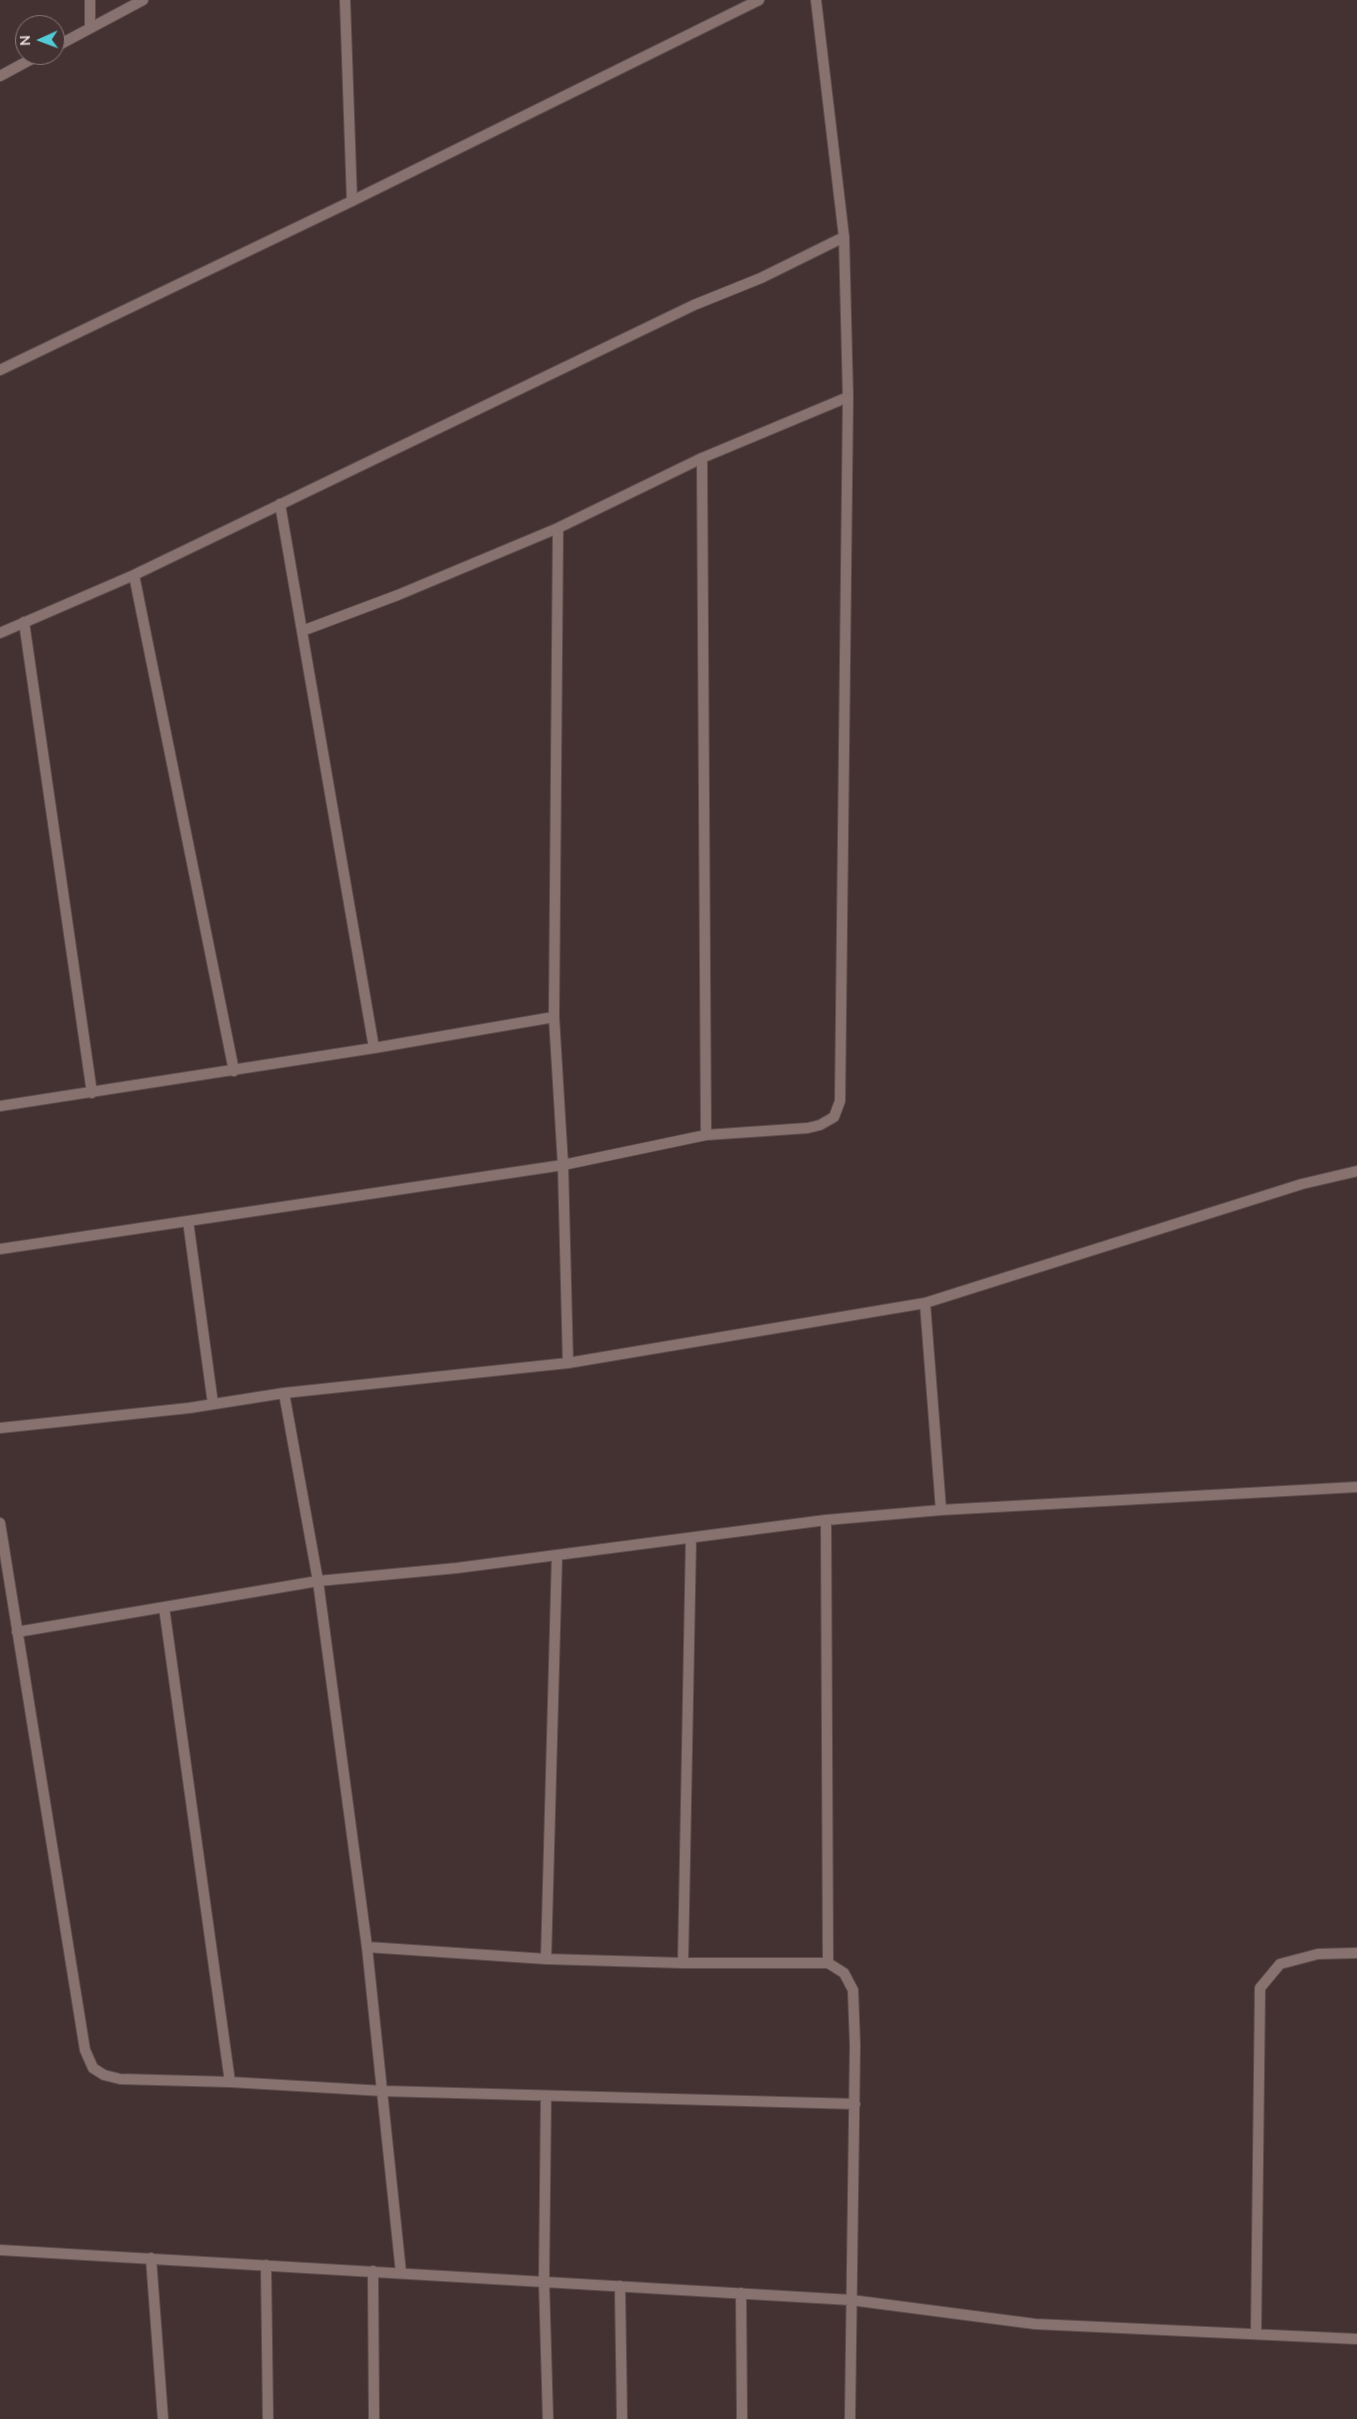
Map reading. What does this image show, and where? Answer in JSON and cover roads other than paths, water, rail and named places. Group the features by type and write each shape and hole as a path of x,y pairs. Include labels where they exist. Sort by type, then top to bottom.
{"street":[{"path":"90,0 90,28"},
{"path":"65,42 143,0"},
{"path":"345,0 352,201"},
{"path":"0,370 352,201 758,0"},
{"path":"0,1249 563,1165 706,1135 820,1126 834,1117 840,1101 848,396 844,237 816,0"},
{"path":"0,76 20,65"},
{"path":"0,633 134,575 685,309 760,278 844,237"},
{"path":"302,631 398,595 558,528 702,458 848,396"},
{"path":"702,458 706,1135"},
{"path":"280,504 374,1048"},
{"path":"558,528 554,1017 563,1165 568,1362"},
{"path":"134,575 234,1071"},
{"path":"24,622 92,1093"},
{"path":"0,1106 234,1071 554,1017"},
{"path":"0,1428 212,1404 284,1393 568,1362 925,1303 1302,1184 1357,1171"},
{"path":"188,1221 212,1404"},
{"path":"925,1303 941,1510"},
{"path":"284,1393 318,1581 368,1947 402,2273"},
{"path":"17,1632 318,1581 457,1568 826,1520 941,1510 1357,1486"},
{"path":"826,1520 828,1963"},
{"path":"0,1523 86,2050 93,2068 104,2075 120,2079 230,2082 383,2091 855,2104"},
{"path":"683,1963 691,1538"},
{"path":"546,1959 557,1555"},
{"path":"164,1607 230,2082"},
{"path":"368,1947 546,1959 683,1963 828,1963 844,1973 853,1990 855,2104 850,2419"},
{"path":"1256,2334 1260,1988 1280,1964 1318,1954 1357,1953"},
{"path":"546,2096 544,2282 548,2419"},
{"path":"0,2250 851,2300 1035,2324 1357,2339"},
{"path":"151,2258 164,2419"},
{"path":"266,2265 268,2419"},
{"path":"373,2271 374,2419"},
{"path":"620,2286 622,2419"},
{"path":"741,2293 742,2419"}]}
